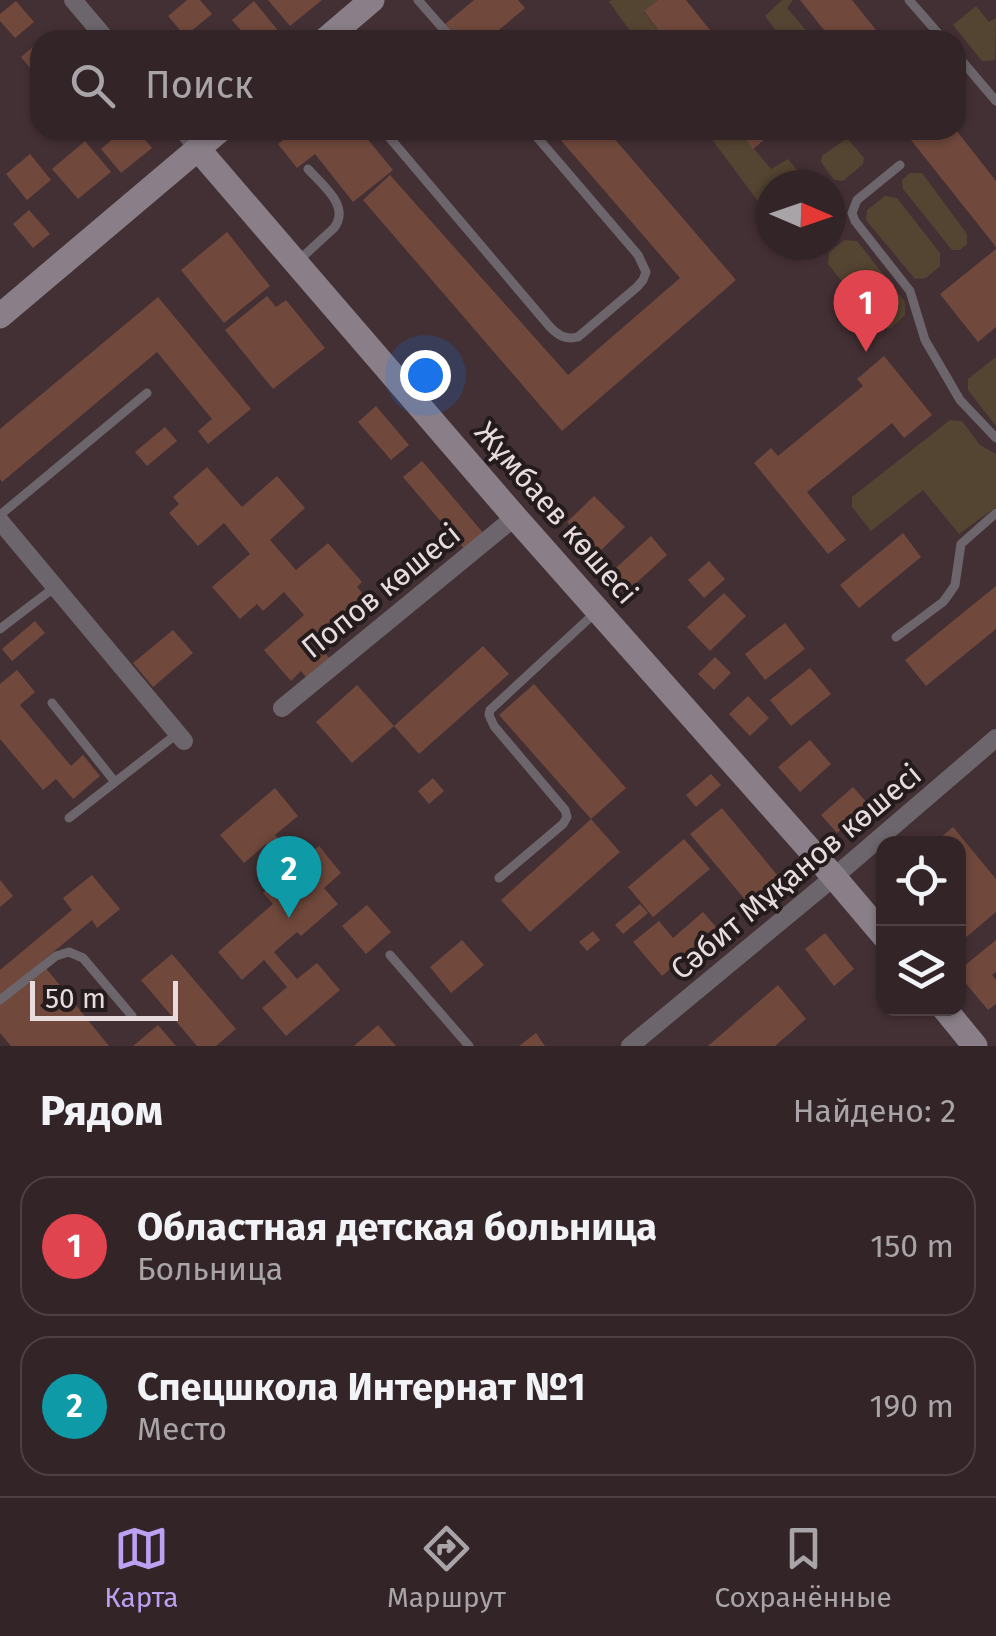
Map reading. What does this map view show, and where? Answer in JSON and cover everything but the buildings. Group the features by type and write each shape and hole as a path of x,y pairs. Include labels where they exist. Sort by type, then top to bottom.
{"street":[{"path":"74,0 99,30"},
{"path":"337,30 372,0"},
{"path":"0,316 189,140"},
{"name":"Жұмбаев көшесі","path":"191,140 515,517 876,927"},
{"name":"Попов көшесі","path":"282,708 515,517"},
{"path":"0,518 181,737"},
{"name":"Сәбит Мұқанов көшесі","path":"630,1046 996,738"},
{"path":"951,1016 975,1046"}],"lane":[{"path":"418,0 444,30"},
{"path":"909,0 935,30"},
{"path":"966,63 992,87 996,101"},
{"path":"391,140 550,328 571,339 637,286 646,272 638,254 539,140"},
{"path":"900,164 857,200 852,213 910,291 926,340 960,400 996,438"},
{"path":"296,262 334,228 341,215 336,202 308,169"},
{"path":"0,518 147,393"},
{"path":"896,637 949,594 955,585 961,544 996,513"},
{"path":"0,628 55,587"},
{"path":"499,878 564,824 567,817 494,726 490,710 598,610"},
{"path":"52,703 115,782"},
{"path":"70,818 181,737"},
{"path":"0,1000 56,956 70,952 83,958 132,1016"},
{"path":"390,955 470,1046"}],"shaded area":[{"path":"658,0 644,12 658,30 630,30 609,2"},
{"path":"782,0 793,0 787,8 806,30 776,30 765,16"},
{"path":"976,6 989,22 996,18 995,60 982,61 966,41 966,30 957,30 953,25"},
{"path":"712,140 746,140 771,169 788,159 797,170 756,170 756,199"},
{"path":"844,140 849,140 864,158 863,164 846,178 846,170 827,170 822,156"},
{"path":"910,173 922,173 967,234 967,244 960,250 952,250 903,189 902,180"},
{"path":"885,196 897,198 940,253 940,266 926,278 915,279 866,220 867,210"},
{"path":"846,240 857,241 905,302 905,315 891,328 880,329 828,260 846,260"},
{"path":"996,357 996,426 968,390 968,379"},
{"path":"950,420 962,421 980,445 996,454 996,507 959,534 923,490 871,531 852,507 852,497"}],"place":[{"name":"Областная детская больница","path":"866,352"},
{"name":"Спецшкола Интернат №1","path":"289,918"}]}
